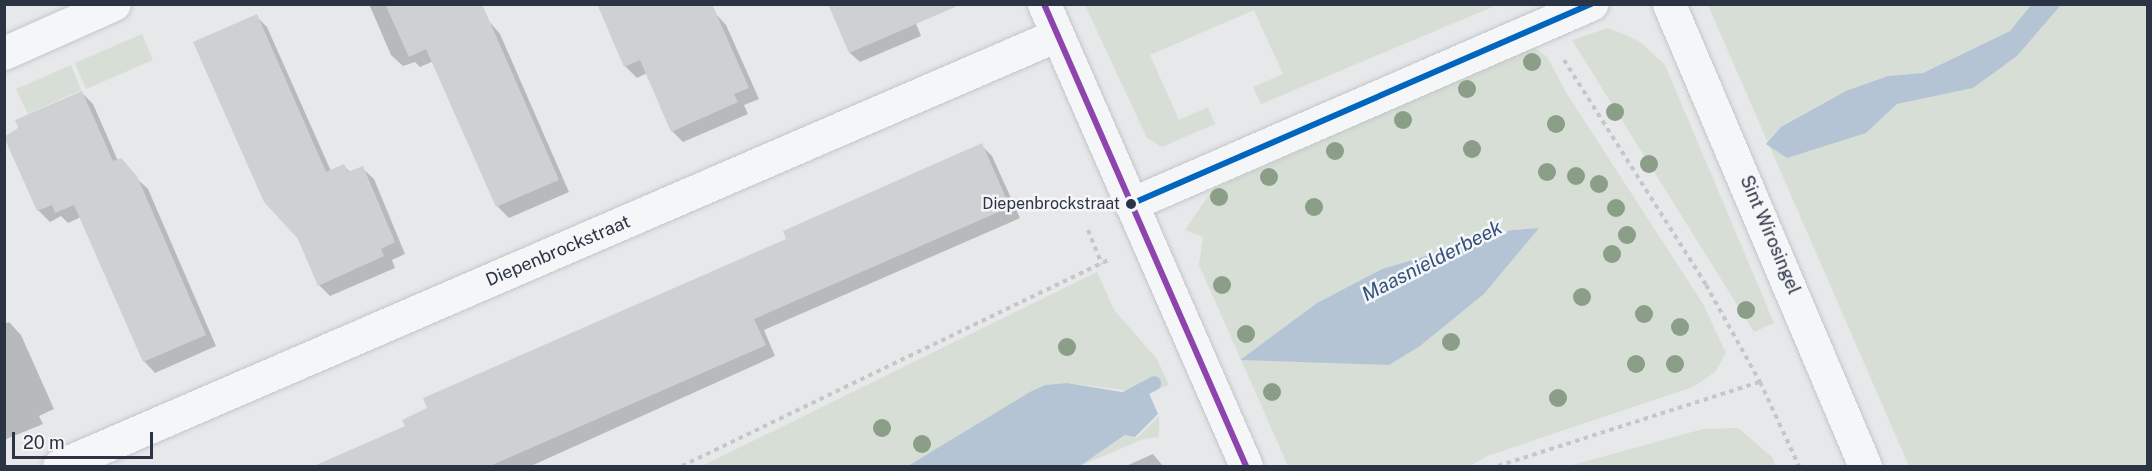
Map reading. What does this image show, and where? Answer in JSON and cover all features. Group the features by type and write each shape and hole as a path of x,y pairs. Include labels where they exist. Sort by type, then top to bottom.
{"street":[{"path":"4,53 114,4"},
{"path":"1044,4 1246,466"},
{"path":"1131,204 1591,4"},
{"name":"Sint Wirosingel","path":"1669,4 1865,466"},
{"name":"Diepenbrockstraat","path":"59,466 1057,35"}],"path":[{"path":"1547,22 1584,95 1706,285 1760,382 1798,466"},
{"path":"1088,230 1102,264"},
{"path":"682,466 1147,242"},
{"path":"1498,466 1760,382"}],"shaded area":[{"path":"1085,5 1497,5 1261,104 1253,87 1283,74 1254,10 1150,55 1179,120 1208,107 1215,124 1162,147 1147,138"},
{"path":"1708,5 2032,5 2010,31 1923,73 1888,76 1866,133 1897,104 1973,88 2017,56 2061,5 2147,5 2147,466 1909,466"},
{"path":"1608,28 1639,41 1665,65 1774,323 1754,332 1572,40"},
{"path":"142,34 153,60 86,89 75,63"},
{"path":"1533,46 1547,57 1567,94 1703,304 1726,353 1715,372 1693,387 1487,456 1470,466 1288,466 1199,265 1203,237 1185,230 1213,189","holes":["1538,228 1484,294 1420,346 1389,365 1241,359 1317,303 1382,269 1512,230"]},
{"path":"71,65 81,90 28,114 16,89"},
{"path":"1097,272 1114,310 1157,359 1169,385 1151,393 1148,386 1139,392 1067,383 1045,385 908,466 702,466"},
{"path":"1159,416 1159,437 1143,439 1080,466 1126,435 1137,438"},
{"path":"1738,428 1773,458 1775,466 1569,466 1703,429"}],"water":[{"path":"2032,4 2061,5 2017,56 1973,88 1897,104 1866,133 1787,158 1766,144 1781,127 1846,91 1888,76 1923,73 2010,31"},
{"path":"1539,228 1484,294 1420,346 1389,365 1240,360 1317,303 1382,269 1512,230"},
{"path":"1067,383 1140,395 1148,391 1158,414 1135,437 1125,435 1080,466 908,466 1030,392 1045,385"}],"building":[{"path":"385,4 482,4 559,180 496,207 426,49 409,57"},
{"path":"597,4 712,4 749,88 734,94 738,102 671,132 640,60 624,67"},
{"path":"828,4 962,4 849,53"},
{"path":"257,14 326,172 344,164 348,172 363,166 395,242 381,249 384,256 318,286 298,239 264,202 193,42"},
{"path":"82,91 113,161 121,158 137,176 206,335 143,362 74,205 55,213 52,205 37,211 4,137 18,128 15,120"},
{"path":"982,143 1010,207 754,319 766,345 490,466 314,466 405,426 402,420 427,408 423,398 786,239 783,231"}],"waterway":[{"name":"Maasnielderbeek","path":"1119,402 1154,383"}],"transit line":[{"path":"1044,4 1246,466"},
{"path":"1131,204 1591,4"}],"place":[{"name":"Diepenbrockstraat","path":"1131,204"}]}
